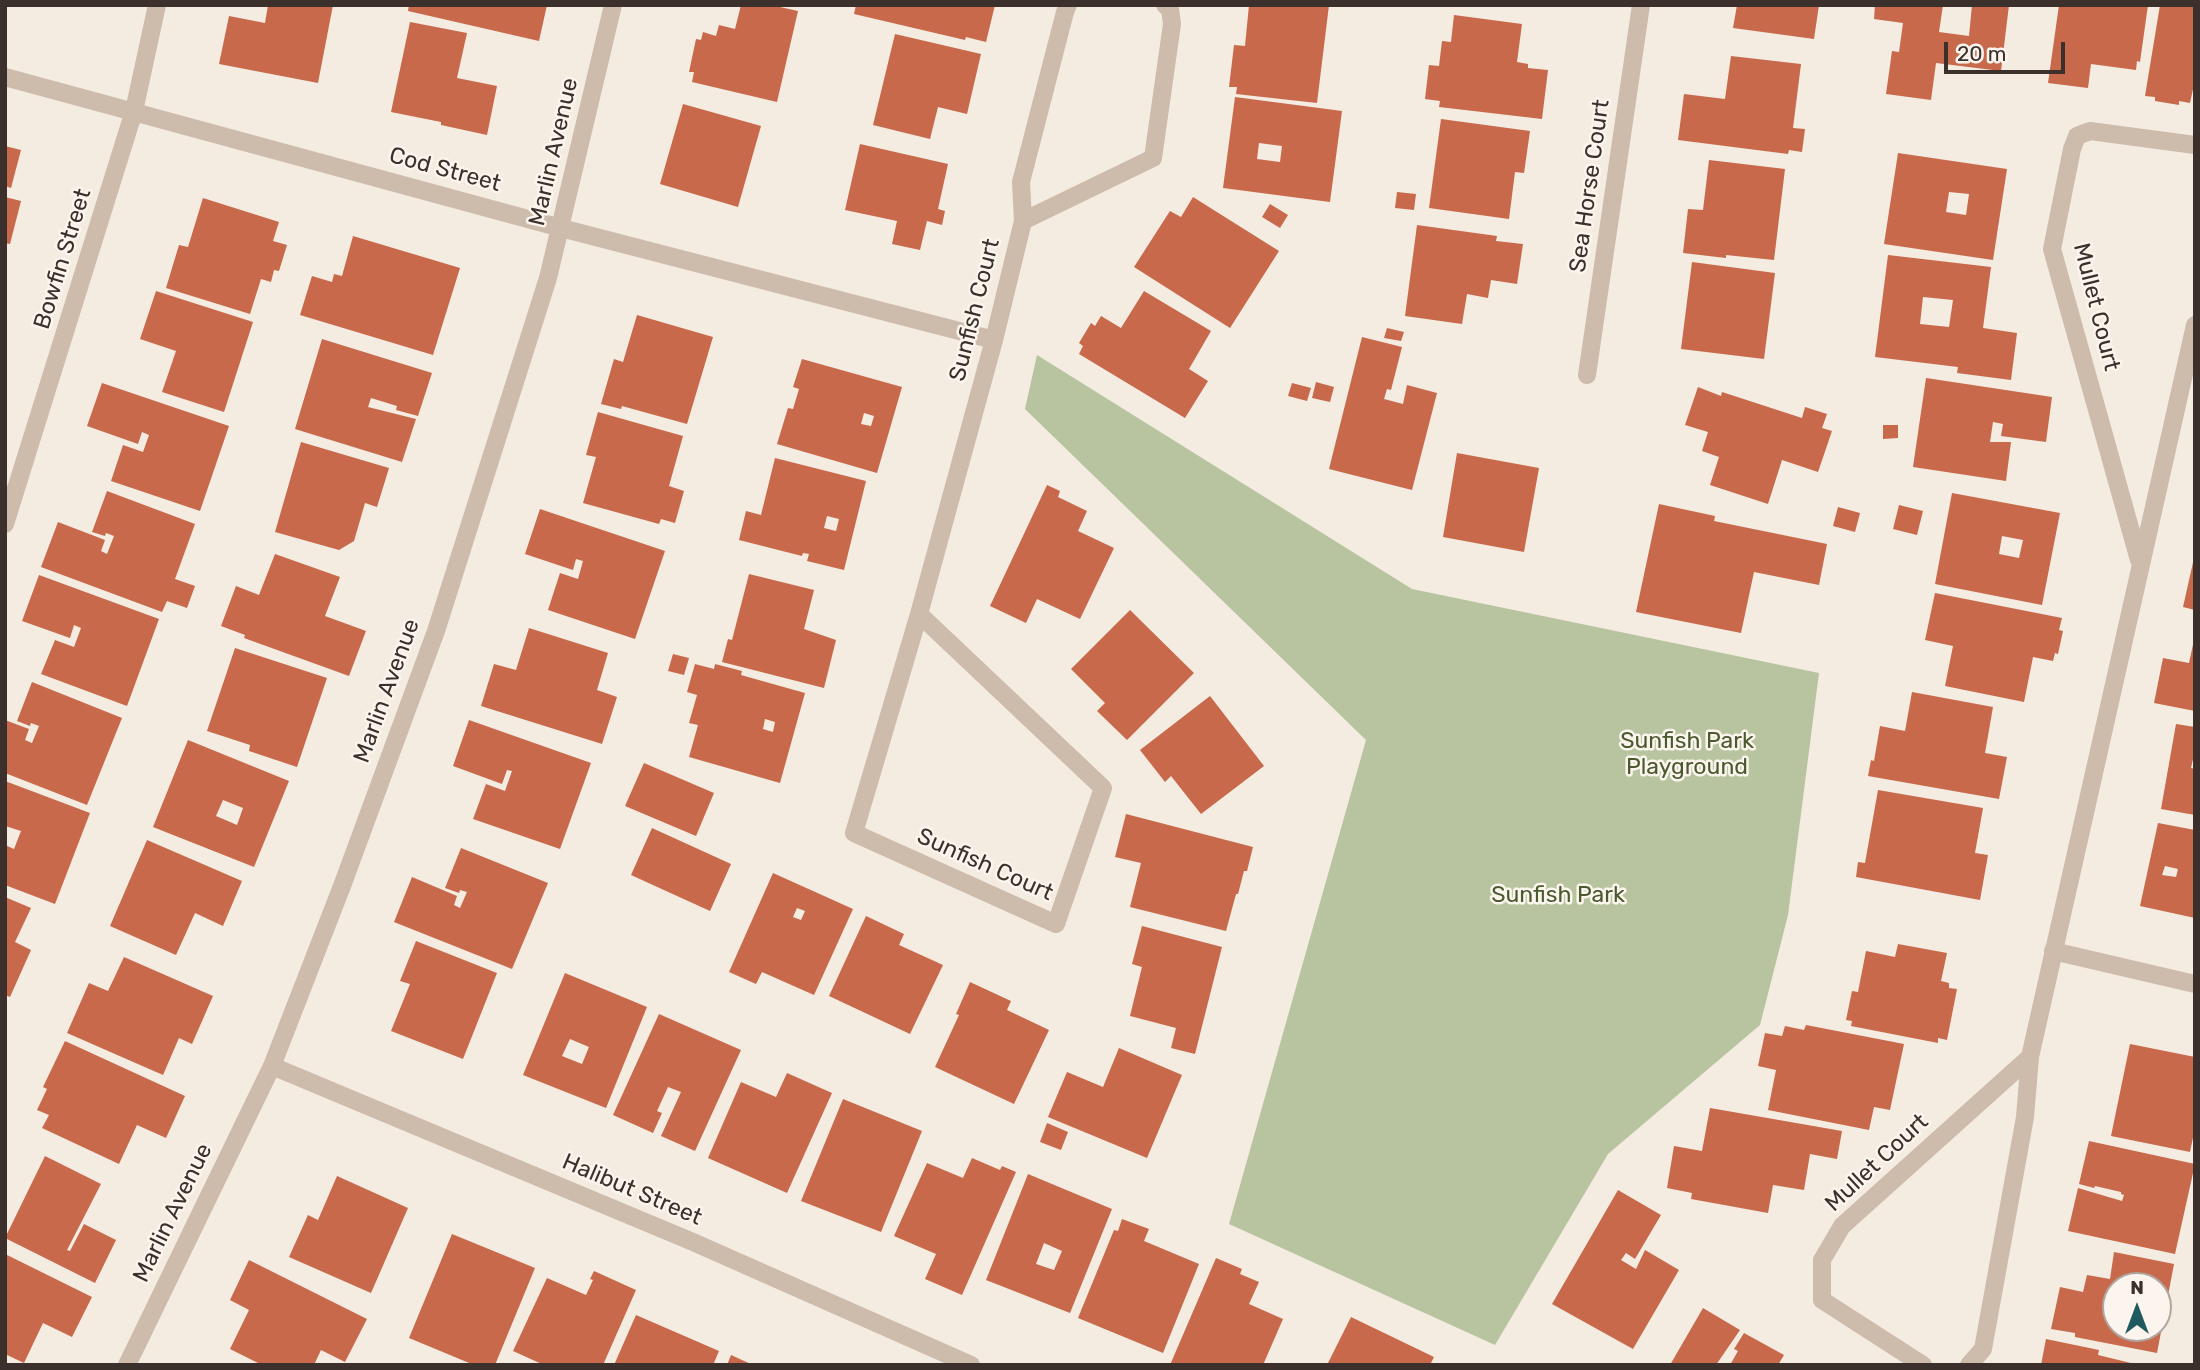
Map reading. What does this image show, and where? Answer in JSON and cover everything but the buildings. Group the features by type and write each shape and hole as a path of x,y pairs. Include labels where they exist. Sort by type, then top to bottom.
{"street":[{"name":"Bowfin Street","path":"5,524 134,111 157,5"},
{"name":"Marlin Avenue","path":"127,1365 272,1066 436,631 544,291 613,5"},
{"name":"Sunfish Court","path":"919,614 1103,788 1056,924 854,832 919,614 994,340 1023,221 1021,182 1068,5"},
{"name":"Sunfish Court","path":"1023,221 1153,158 1172,23 1170,9 1165,5"},
{"name":"Sea Horse Court","path":"1587,375 1641,5"},
{"name":"Cod Street","path":"5,77 561,228 994,340"},
{"name":"Mullet Court","path":"2139,563 2052,249 2077,136 2090,131 2195,145"},
{"name":"Mullet Court","path":"1969,1365 1983,1349 2025,1117 2029,1057 2195,325"},
{"path":"2053,951 2195,984"},
{"name":"Mullet Court","path":"1923,1365 1822,1300 1822,1260 1842,1226 2029,1057"},
{"name":"Halibut Street","path":"272,1066 693,1242 971,1365"}],"green space":[{"name":"Sunfish Park","path":"1037,355 1412,589 1819,673 1788,915 1760,1025 1608,1154 1495,1345 1229,1224 1366,740 1025,409"}],"park label":[{"name":"Sunfish Park Playground","path":"1687,754"}]}
